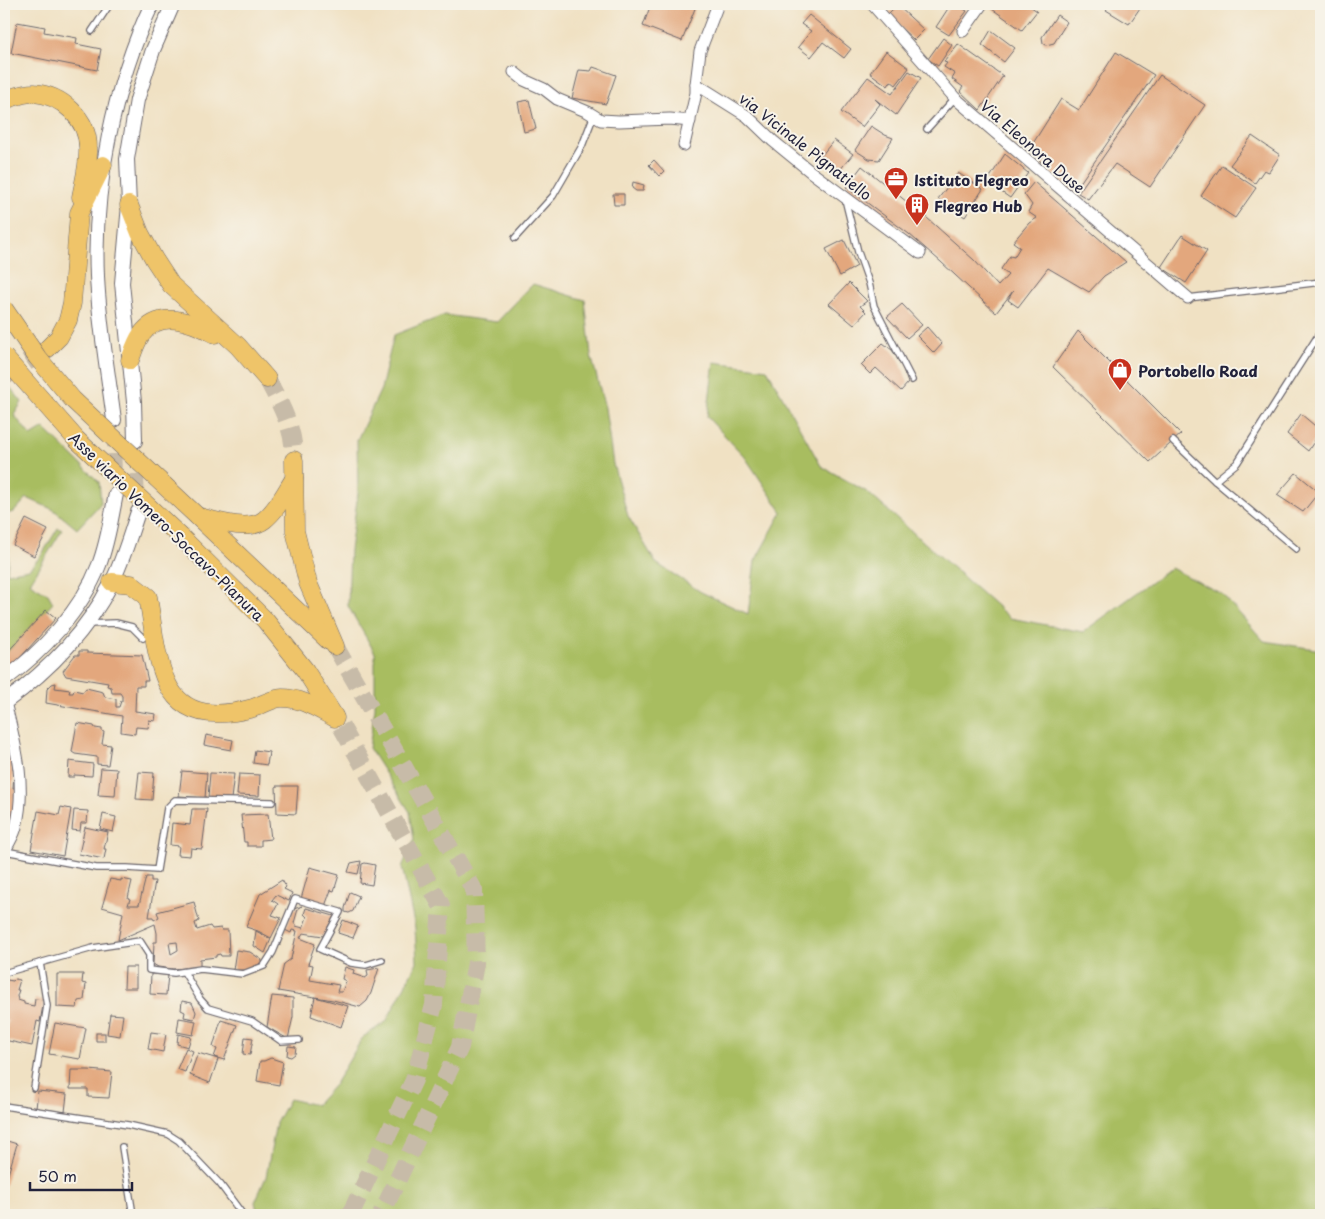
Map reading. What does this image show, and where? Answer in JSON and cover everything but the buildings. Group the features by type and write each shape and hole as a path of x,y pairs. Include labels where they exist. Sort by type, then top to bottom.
{"highway":[{"path":"4,100 20,94 46,95 61,101 72,110 86,131 88,160 80,212 72,303 65,328 60,337 47,349"},
{"path":"80,212 104,165"},
{"path":"129,205 161,272 171,285 238,346 267,379"},
{"name":"Asse viario Vomero-Soccavo-Pianura","path":"4,309 37,358 73,400 335,646 308,583 295,531 294,479"},
{"path":"130,360 140,335 149,326 159,321 171,319 194,323 238,346"},
{"name":"Asse viario Vomero-Soccavo-Pianura","path":"4,357 76,439 181,537 265,620 305,670 338,722 309,704 295,699 280,698 254,708 226,714 205,714 178,701 167,683 159,659 148,597 131,584 112,582"},
{"path":"197,516 240,526 263,521 277,506 294,479 294,460"}],"street":[{"path":"114,420 97,278 97,244 104,165 125,71 133,47 152,4"},
{"path":"135,441 130,360 122,283 129,205 127,159 137,100 153,50 173,4"},
{"path":"684,145 696,94 700,52 718,4"},
{"name":"Via Eleonora Duse","path":"872,4 955,98 1188,298"},
{"path":"963,31 982,4"},
{"path":"514,72 557,99 601,120 618,122 670,119 690,121"},
{"name":"via Vicinale Pignatiello","path":"696,84 747,116 773,141 811,172 920,253"},
{"path":"4,680 46,644 68,619 86,590 99,566 109,532 116,494"},
{"path":"4,853 16,829 22,792 18,753 4,702 30,683 64,652 87,624 112,582 138,512"}],"lane":[{"path":"92,31 110,4"},
{"path":"927,129 955,98"},
{"path":"514,238 553,196 582,146 594,115"},
{"path":"845,197 858,252 869,283 874,306 912,380"},
{"path":"1188,298 1321,282"},
{"path":"1215,481 1236,463 1321,331"},
{"path":"1173,442 1215,481 1296,549"},
{"path":"87,624 116,624 132,627 143,638"},
{"path":"4,853 96,868 157,870 167,808 175,800 272,802"},
{"path":"4,973 93,948 140,942 149,955 149,970 174,973 201,969 243,974 264,966 295,898 340,912 320,950 351,963 366,965 382,960"},
{"path":"34,1088 47,1006 40,963"},
{"path":"184,972 200,999 208,1008 252,1021 281,1041 299,1040"},
{"path":"4,1106 128,1125 168,1134 179,1141 220,1184 243,1215"},
{"path":"122,1147 133,1215"}],"green space":[{"path":"533,284 585,300 591,355 605,408 613,464 628,516 656,563 701,592 748,614 755,561 782,512 745,457 707,417 714,362 767,369 821,466 867,492 1010,618 1083,632 1171,568 1222,594 1264,641 1321,650 1321,1215 258,1215 255,1202 266,1177 276,1123 289,1099 316,1105 335,1084 363,1037 386,1022 417,962 415,928 402,867 414,840 410,812 369,748 375,708 375,653 348,606 350,550 358,493 357,440 381,389 394,335 445,315 497,322"},
{"path":"9,386 22,402 14,415 31,436 44,428 99,482 101,503 77,529 54,510 27,498 14,512 4,514 4,390"},
{"path":"58,528 62,530 30,583 48,594 53,603 4,656 6,596 4,596 4,547 9,548 7,573 29,569 41,556"}],"tunnel":[{"path":"4,377 47,349"},
{"path":"267,379 290,428 294,460"},
{"path":"114,433 115,481"},
{"path":"136,453 138,501"},
{"path":"335,646 474,890 476,963 460,1047 381,1215"},
{"path":"341,726 441,905 434,1005 414,1080 350,1215"}],"place":[{"name":"Istituto Flegreo","path":"896,200"},
{"name":"Flegreo Hub","path":"917,226"},
{"name":"Portobello Road","path":"1120,391"}]}
